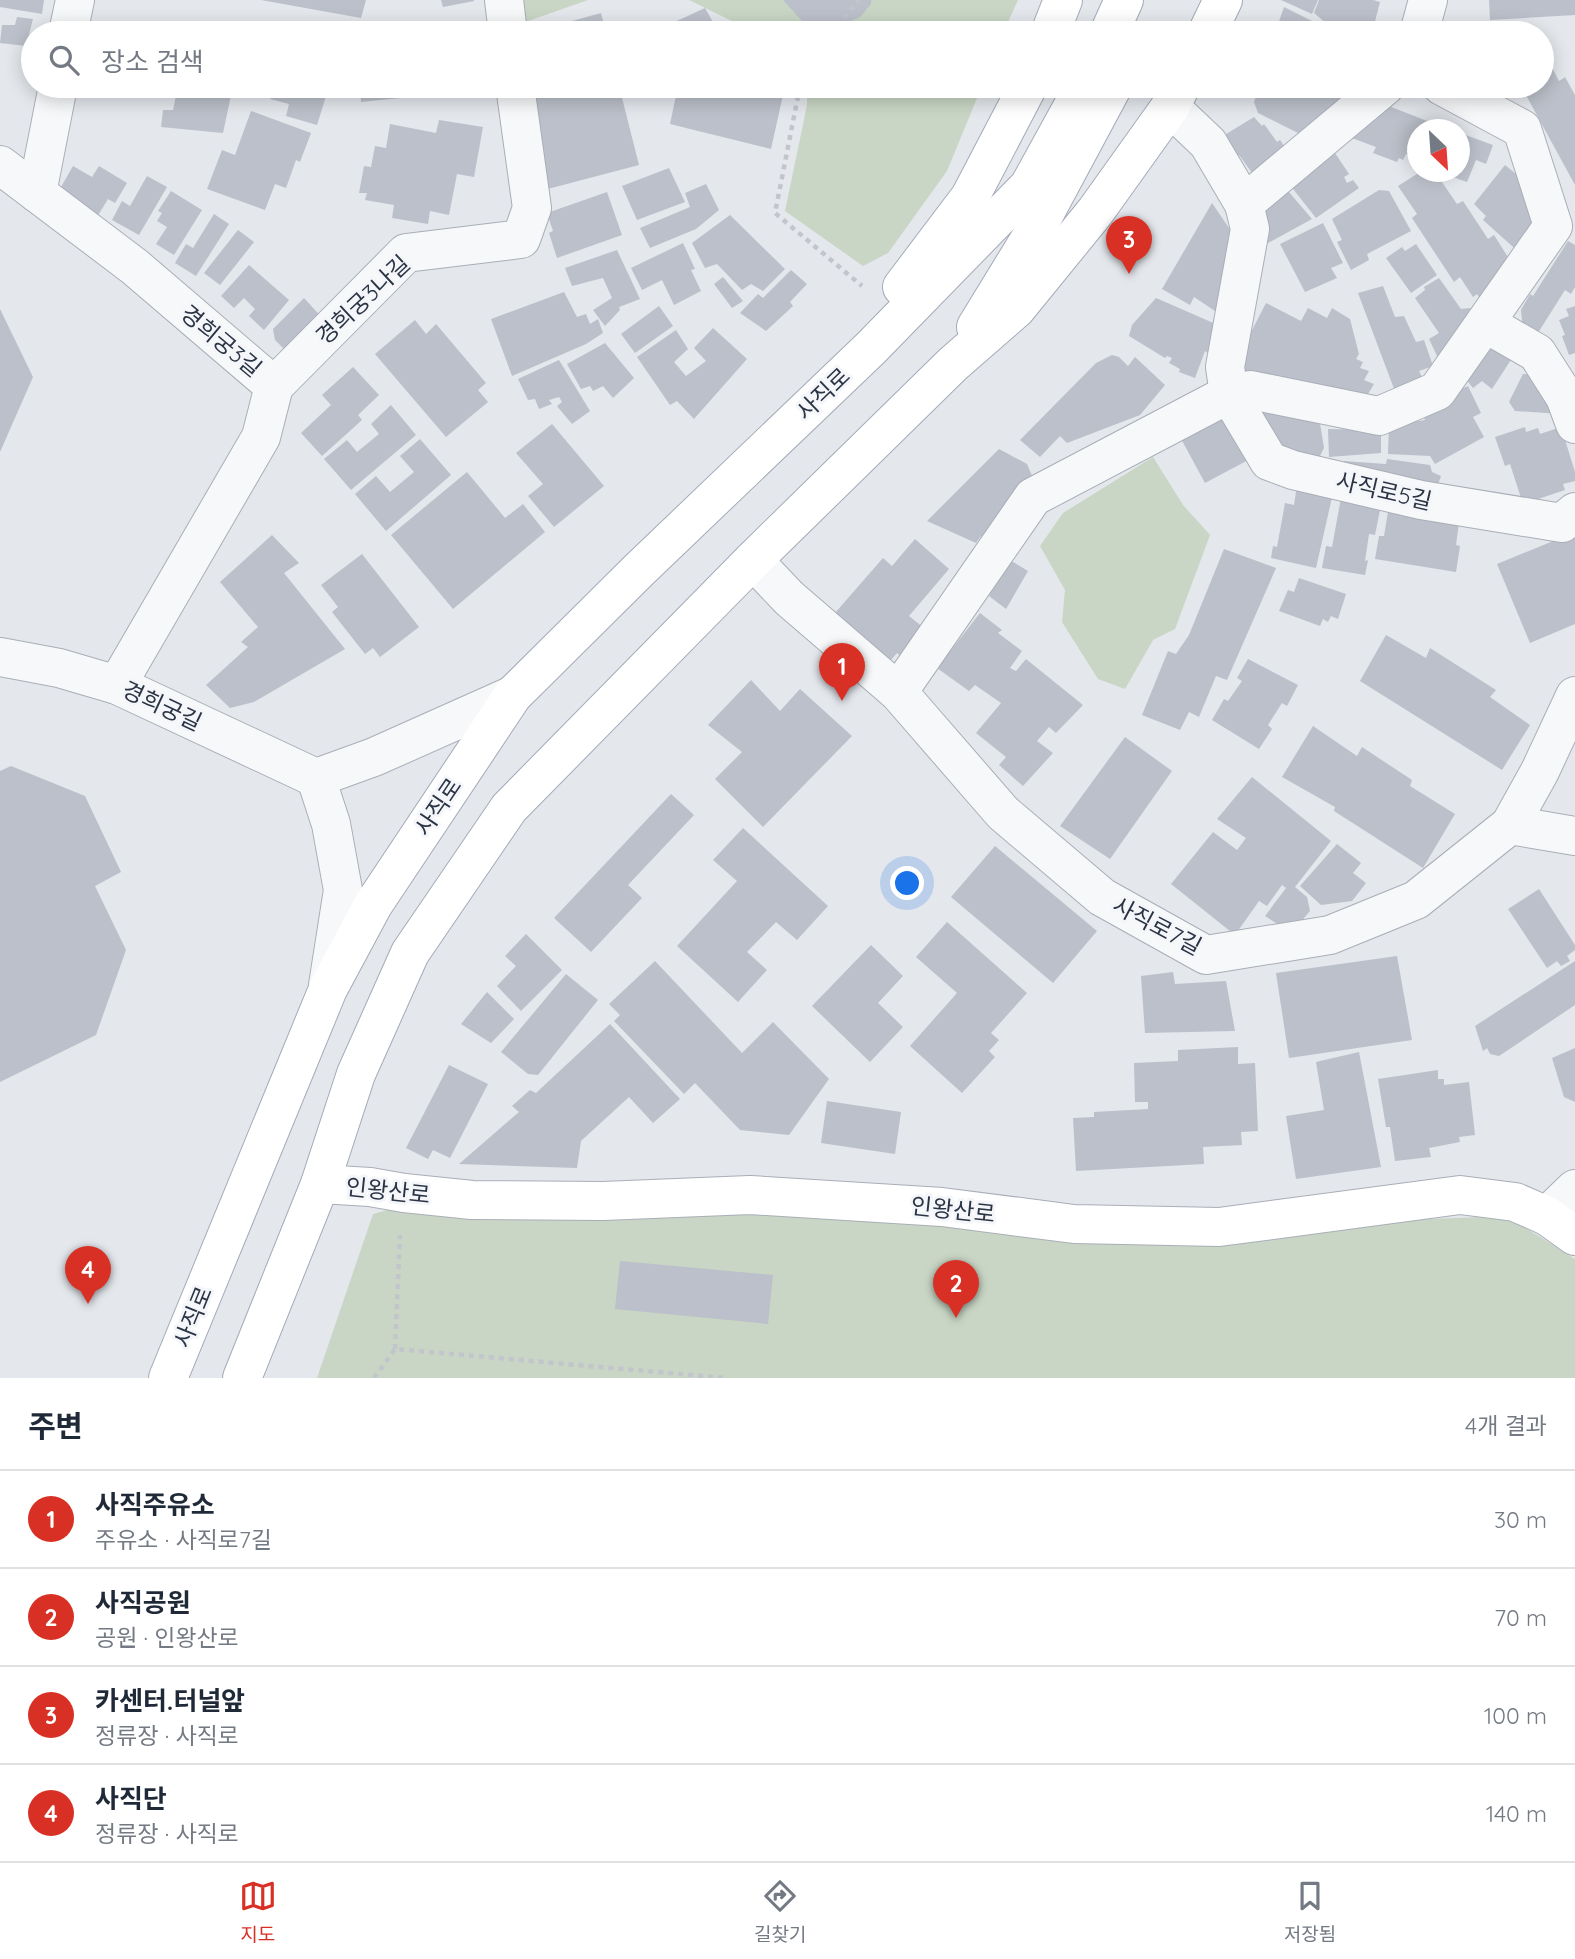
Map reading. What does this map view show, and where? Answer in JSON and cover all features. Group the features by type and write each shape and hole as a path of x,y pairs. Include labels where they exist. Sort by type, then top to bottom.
{"main road":[{"path":"1055,21 1063,0"},
{"path":"1114,21 1124,0"},
{"path":"1142,21 1150,0"},
{"path":"1213,21 1223,0"},
{"name":"사직로","path":"871,348 887,307 970,197 1022,98"},
{"name":"사직로","path":"168,1378 328,989 373,905 513,695 871,348 1029,186 1077,98"},
{"path":"953,364 1039,224 1107,98"},
{"path":"242,1378 320,1184 356,1074 410,953 509,808 752,560 953,364 1016,309 1096,212 1175,98"},
{"name":"인왕산로","path":"320,1184 370,1187 472,1200 603,1201 750,1195 942,1207 1074,1224 1219,1227 1460,1195 1515,1202 1561,1226"}],"street":[{"path":"71,21 75,0"},
{"path":"504,0 507,21"},
{"path":"1422,21 1428,0"},
{"path":"37,193 56,98"},
{"name":"경희궁3나길","path":"274,386 406,253 521,239 531,208 517,98"},
{"name":"사직로5길","path":"1177,98 1244,204 1250,229 1225,367 1229,394 1269,461 1293,470 1421,500 1562,523 1575,512"},
{"path":"1244,204 1371,98"},
{"path":"898,692 1033,497 1229,394 1251,390 1378,416 1437,391 1553,226 1522,128 1465,98"},
{"name":"경희궁3길","path":"0,166 135,267 274,386 261,438 117,685"},
{"path":"1485,323 1537,353 1565,397 1575,424"},
{"name":"사직로7길","path":"752,560 789,598 898,692 1013,821 1102,897 1206,955 1331,936 1416,900 1510,825 1540,771 1575,696"},
{"name":"경희궁길","path":"0,657 59,668 117,685 316,778"},
{"path":"328,989 343,890 331,824 316,778 441,729 513,695"},
{"path":"1510,825 1575,836"},
{"path":"1561,1226 1575,1189"}],"path":[{"path":"841,21 859,0"},
{"path":"798,98 775,213 887,307"},
{"path":"374,1378 395,1349 404,1193"},
{"path":"395,1349 726,1378"}],"green space":[{"path":"510,0 588,0 528,21 513,21"},
{"path":"689,0 1018,0 1008,21 732,21"},
{"path":"807,98 977,98 947,171 888,253 863,266 785,211"},
{"path":"1153,457 1183,505 1210,535 1175,629 1153,640 1125,689 1098,679 1062,622 1065,590 1040,546 1063,513"},
{"path":"402,1206 1219,1227 1507,1216 1575,1259 1575,1378 317,1378 373,1214"}],"building":[{"path":"0,0 44,0 42,14 0,7"},
{"path":"261,0 366,0 361,18"},
{"path":"441,0 474,0 474,1 443,7"},
{"path":"783,0 871,0 871,4 860,17 851,21 802,21"},
{"path":"1281,0 1318,0 1312,14"},
{"path":"1319,0 1380,2 1375,21 1324,21 1314,13"},
{"path":"1489,0 1575,0 1575,15 1490,20"},
{"path":"1284,7 1312,21 1279,21"},
{"path":"705,8 712,21 677,21"},
{"path":"601,13 603,21 572,21"},
{"path":"17,17 33,19 21,21 21,45 0,43 2,25 15,25"},
{"path":"1554,72 1559,81 1565,77 1575,95 1575,185 1528,98 1554,98"},
{"path":"176,98 230,98 223,133 161,127 163,110 173,110"},
{"path":"325,98 317,125 286,116 289,104 270,99"},
{"path":"361,98 400,98 361,102"},
{"path":"525,98 622,98 639,165 540,191"},
{"path":"675,98 782,98 771,149 670,124"},
{"path":"1256,98 1339,98 1341,110 1322,124 1298,133 1258,113 1254,102"},
{"path":"1376,101 1422,119 1407,119 1407,154 1397,162 1373,153 1376,147 1349,137"},
{"path":"251,111 311,133 300,162 296,160 286,188 275,184 265,210 207,189 222,150 235,155"},
{"path":"1254,117 1262,126 1264,124 1277,142 1280,140 1288,152 1255,177 1239,155 1236,157 1223,136"},
{"path":"439,120 483,127 474,177 457,174 449,215 430,211 428,224 392,218 394,205 365,200 367,193 359,193 364,166 371,167 375,146 386,148 390,124 436,133"},
{"path":"1470,137 1493,145 1486,164 1476,160 1470,175"},
{"path":"1333,150 1349,174 1344,177 1347,183 1353,180 1359,188 1316,218 1286,180"},
{"path":"1505,165 1521,178 1518,181 1526,186 1543,217 1521,254 1483,220 1486,216 1474,204"},
{"path":"73,166 92,177 99,166 127,183 115,203 108,199 97,217 57,194"},
{"path":"669,168 685,202 637,220 622,186"},
{"path":"147,176 167,187 139,235 112,220 122,201 130,206"},
{"path":"1407,180 1442,182 1457,204 1463,201 1488,239 1494,235 1511,262 1481,300 1477,294 1473,297 1460,277 1454,282 1412,218 1417,214 1398,186"},
{"path":"706,184 719,210 696,229 650,248 640,228 690,207 685,193"},
{"path":"1283,185 1312,219 1268,243 1256,220"},
{"path":"1379,190 1389,191 1411,231 1367,254 1369,260 1351,270 1337,242 1342,240 1332,219"},
{"path":"171,191 202,210 174,255 156,244 167,227 157,221 162,213 158,211"},
{"path":"607,192 622,235 557,258 549,233 553,231 547,213"},
{"path":"1212,203 1242,247 1221,315 1194,297 1190,305 1162,289"},
{"path":"214,214 229,224 196,276 175,263 186,244 193,248"},
{"path":"730,215 785,269 763,291 751,284 742,290 717,264 705,268 692,243"},
{"path":"1323,223 1343,263 1331,268 1337,278 1305,292 1280,244"},
{"path":"238,230 254,242 220,285 204,273"},
{"path":"1568,241 1575,245 1575,287 1571,294 1565,290 1536,336 1523,330 1521,310"},
{"path":"683,243 695,269 691,270 701,291 674,305 662,280 642,290 631,268"},
{"path":"1416,244 1437,275 1411,293 1386,258 1402,247 1405,251"},
{"path":"617,250 640,299 619,307 620,310 605,326 593,310 612,298 603,278 572,286 565,268"},
{"path":"249,265 289,300 264,330 249,316 255,309 244,298 234,308 221,296"},
{"path":"791,270 807,284 790,302 793,306 766,331 740,313 758,294 763,298"},
{"path":"723,277 743,301 732,308 714,284"},
{"path":"1439,278 1461,309 1470,308 1475,316 1439,360 1429,339 1439,333 1415,298 1425,290 1424,287"},
{"path":"1383,286 1395,317 1404,316 1416,342 1424,340 1433,366 1419,371 1426,385 1396,394 1358,293"},
{"path":"564,292 577,317 586,314 590,324 598,319 603,333 586,344 512,376 491,319"},
{"path":"304,298 325,321 287,352 275,340 273,329"},
{"path":"1156,298 1218,325 1195,378 1179,372 1180,369 1169,363 1172,358 1165,358 1129,336 1132,325"},
{"path":"1266,303 1301,321 1308,308 1327,318 1332,308 1350,319 1359,354 1356,359 1363,362 1360,368 1369,371 1364,380 1374,384 1359,409 1281,390 1232,369"},
{"path":"659,306 673,326 635,353 621,334"},
{"path":"1575,306 1575,353 1569,355 1559,320 1569,316 1566,309"},
{"path":"0,309 33,377 0,452"},
{"path":"415,320 426,334 436,324 486,383 478,390 488,402 446,437 375,354"},
{"path":"713,328 747,359 694,419 677,401 670,405 637,357 676,330 688,349 674,362 686,376 706,361 694,348"},
{"path":"1495,340 1516,352 1492,389 1482,381 1473,388 1465,378"},
{"path":"605,343 634,378 613,398 603,386 593,391 590,386 581,389 567,364"},
{"path":"1112,355 1119,357 1128,366 1135,357 1165,385 1140,415 1067,443 1060,436 1040,457 1020,440 1096,363"},
{"path":"559,360 590,411 572,424 557,406 562,402 559,397 549,400 552,404 539,409 535,399 528,400 518,379"},
{"path":"353,367 379,395 358,415 362,420 322,456 301,433 331,405 322,395"},
{"path":"1523,374 1534,375 1561,414 1515,411 1509,402"},
{"path":"1468,386 1481,413 1473,417 1484,437 1435,464 1430,456 1388,454 1389,425 1425,420 1423,415 1441,398"},
{"path":"1262,402 1319,417 1324,448 1315,466 1252,428"},
{"path":"391,405 416,435 351,490 324,459 347,440 357,452 379,434 371,424"},
{"path":"1226,410 1252,458 1205,483 1179,435"},
{"path":"552,424 604,486 554,527 528,496 543,484 516,453"},
{"path":"1525,427 1526,432 1538,428 1540,434 1561,427 1575,472 1575,481 1563,484 1565,490 1523,504 1510,464 1505,466 1495,437"},
{"path":"1328,429 1381,430 1381,453 1329,457"},
{"path":"420,439 451,475 386,531 355,494 376,476 390,492 414,472 400,456"},
{"path":"999,449 1027,464 1033,478 988,539 981,536 976,543 927,521"},
{"path":"1387,459 1430,465 1432,472 1441,476 1435,493 1341,472 1344,461 1386,464"},
{"path":"467,472 505,518 523,504 545,532 453,609 391,535"},
{"path":"1297,485 1333,493 1316,568 1271,558 1273,546 1277,547 1285,503 1294,505"},
{"path":"1341,498 1381,505 1375,535 1369,534 1365,575 1322,568 1326,546 1332,547"},
{"path":"1388,512 1459,523 1456,545 1460,546 1456,572 1375,559 1379,536 1384,536"},
{"path":"1575,532 1575,624 1530,643 1497,564"},
{"path":"272,535 299,563 284,573 345,649 254,702 230,708 206,685 248,647 241,642 258,627 220,582"},
{"path":"915,539 949,569 909,616 929,632 905,660 897,653 890,661 835,613 883,558 892,566"},
{"path":"1224,549 1276,568 1227,680 1216,676 1199,717 1189,712 1180,730 1142,715 1168,651 1176,654 1189,635"},
{"path":"362,554 419,627 380,657 373,648 365,654 332,612 338,607 321,585"},
{"path":"1010,560 1028,571 1006,609 989,596"},
{"path":"1299,578 1346,594 1338,619 1331,616 1328,622 1323,619 1320,626 1279,611 1288,590 1294,592"},
{"path":"980,613 1002,630 998,633 1022,651 1010,668 1016,671 1026,659 1083,705 1056,733 1049,727 1037,741 1053,753 1023,786 999,765 1006,757 976,733 1001,703 975,685 969,691 937,668"},
{"path":"1386,635 1426,658 1430,648 1496,690 1490,697 1530,725 1502,770 1360,681"},
{"path":"1248,659 1298,685 1287,706 1282,703 1268,725 1272,729 1259,749 1212,720 1224,699 1228,701 1242,681 1237,678"},
{"path":"751,680 780,711 800,689 852,736 763,827 715,779 742,752 708,725"},
{"path":"1313,726 1357,756 1362,747 1412,780 1410,786 1455,814 1423,868 1334,811 1335,807 1282,777"},
{"path":"1125,737 1172,771 1110,859 1060,826"},
{"path":"11,766 85,796 121,872 95,886 126,950 96,1035 0,1082 0,771"},
{"path":"1252,777 1331,841 1295,887 1307,897 1310,911 1293,931 1288,931 1265,916 1286,888 1282,885 1267,906 1259,901 1235,935 1171,884 1213,832 1237,850 1246,838 1217,819"},
{"path":"671,794 694,815 628,885 642,898 591,952 554,918"},
{"path":"743,828 828,906 797,940 776,922 747,952 767,970 738,1002 677,946 737,881 713,860"},
{"path":"1337,844 1361,863 1353,873 1366,883 1352,901 1321,905 1300,886"},
{"path":"995,846 1097,931 1053,983 951,897"},
{"path":"1539,889 1575,945 1575,950 1567,956 1570,961 1561,966 1557,961 1547,968 1508,909"},
{"path":"947,922 1027,993 991,1033 999,1040 989,1051 995,1057 962,1093 910,1046 957,993 916,957"},
{"path":"526,934 562,970 521,1011 497,986 516,966 505,956"},
{"path":"871,945 903,976 878,1003 903,1027 870,1062 812,1006"},
{"path":"1397,956 1412,1040 1289,1058 1276,973"},
{"path":"655,961 742,1053 773,1022 829,1079 789,1135 740,1130 695,1083 684,1094 614,1021 620,1015 609,1004"},
{"path":"1575,961 1575,1005 1499,1056 1490,1054 1487,1048 1483,1051 1475,1026"},
{"path":"1173,972 1175,984 1226,981 1235,1031 1145,1033 1141,976"},
{"path":"566,974 598,1000 538,1075 528,1074 501,1052"},
{"path":"487,992 514,1019 491,1043 461,1024"},
{"path":"610,1024 680,1099 653,1123 629,1097 581,1141 577,1168 459,1164 519,1112 512,1106 530,1090 536,1093"},
{"path":"1238,1047 1238,1064 1255,1063 1258,1131 1241,1132 1242,1145 1203,1147 1204,1164 1076,1171 1073,1118 1094,1117 1094,1112 1148,1109 1148,1102 1135,1102 1134,1063 1178,1061 1178,1050"},
{"path":"1575,1048 1575,1102 1564,1097 1552,1058"},
{"path":"1359,1052 1381,1167 1296,1179 1286,1116 1324,1110 1316,1062"},
{"path":"449,1065 488,1084 450,1158 433,1150 428,1159 406,1148"},
{"path":"1438,1070 1438,1079 1444,1079 1444,1085 1469,1082 1475,1135 1459,1137 1460,1142 1429,1148 1431,1157 1395,1161 1378,1079"},
{"path":"827,1101 901,1112 895,1154 821,1143"},
{"path":"620,1261 773,1275 768,1324 615,1309"}],"place":[{"name":"카센터.터널앞","path":"1129,274"},
{"name":"사직주유소","path":"842,701"},
{"name":"사직단","path":"88,1304"},
{"name":"사직공원","path":"956,1318"}]}
